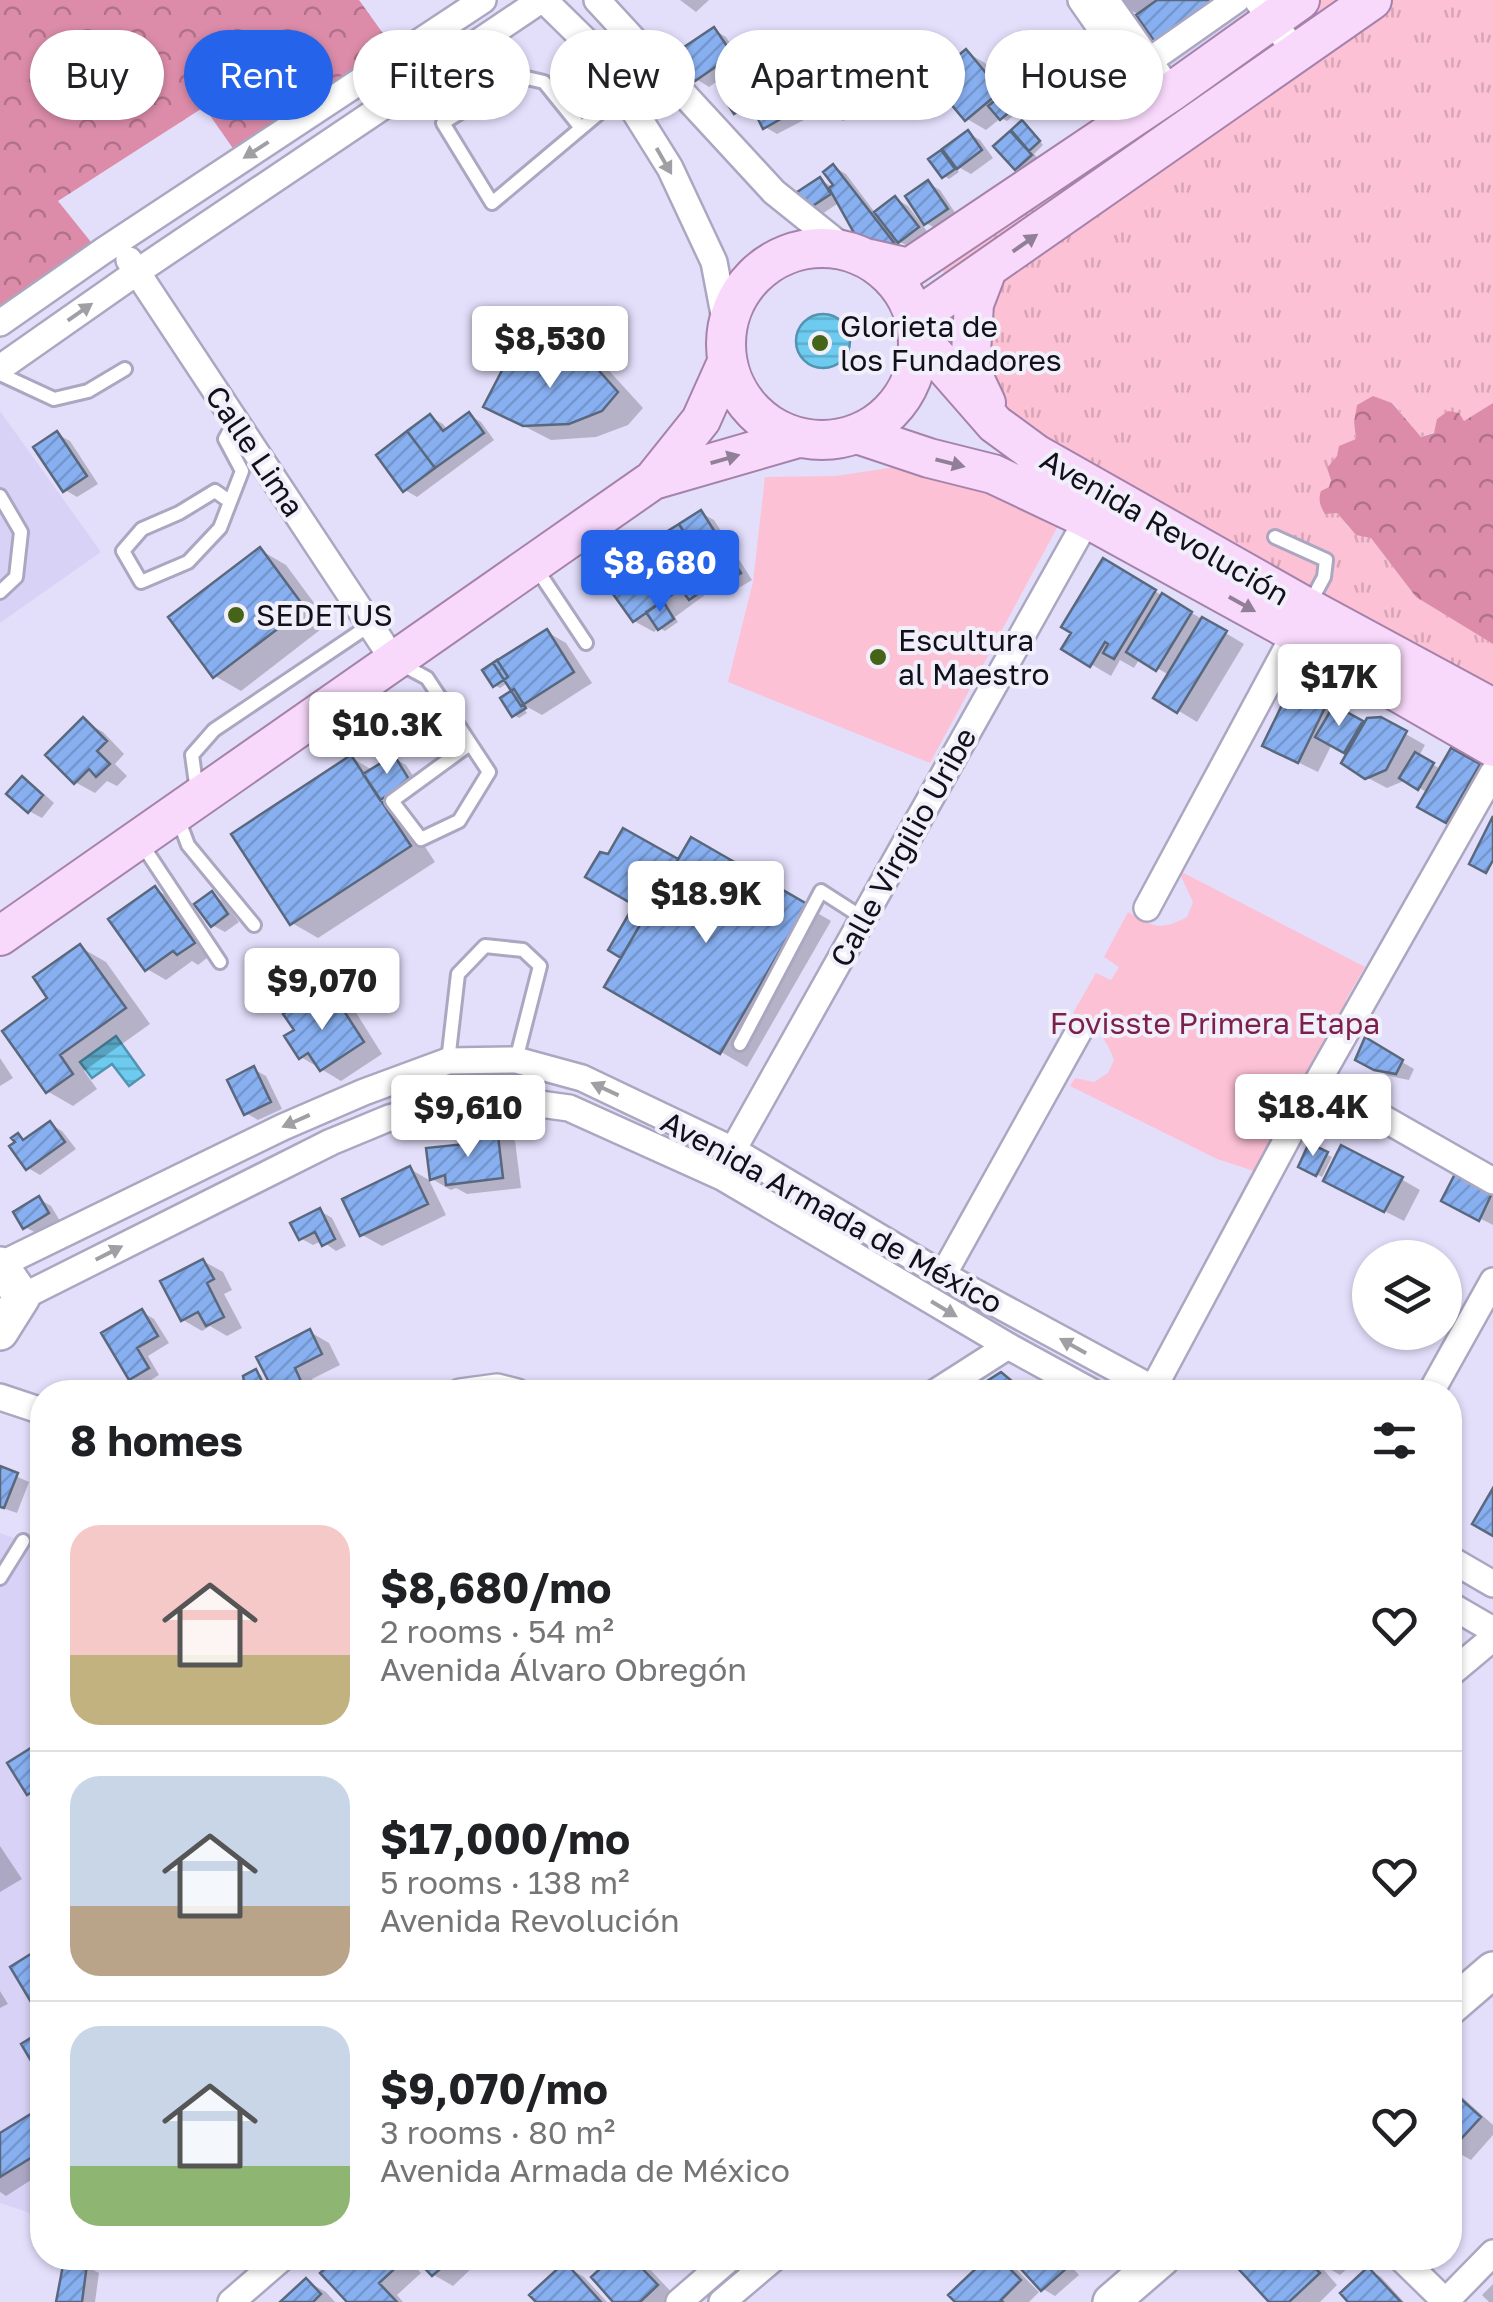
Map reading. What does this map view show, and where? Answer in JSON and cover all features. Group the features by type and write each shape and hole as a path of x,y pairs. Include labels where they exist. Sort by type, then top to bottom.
{"main road":[{"path":"918,328 987,270 1372,0"},
{"path":"1163,97 1276,7"},
{"path":"0,936 653,480 701,420 727,346 736,300 756,274 782,256 813,247 909,268 1129,120"},
{"path":"727,346 736,388 752,410 772,427 798,438 828,441 857,434 883,418 904,396 916,368 918,328 906,295 891,274 858,254"},
{"path":"987,270 974,304 970,369 995,424"},
{"name":"Avenida Revolución","path":"918,328 995,424 1094,505 1302,621 1493,748"},
{"name":"Avenida Revolución","path":"857,434 1094,505"},
{"path":"653,480 798,438"},
{"name":"Avenida Revolución","path":"1302,621 1493,708"},
{"path":"0,1265 6,1318"},
{"path":"1462,1997 1493,1970"},
{"path":"1111,2302 1148,2270"}],"street":[{"path":"0,323 483,0"},
{"path":"0,371 137,272 542,0 574,30"},
{"path":"597,0 774,192 858,254"},
{"path":"1081,0 1107,30"},
{"path":"1106,0 1121,30"},
{"path":"1163,51 1236,0"},
{"path":"1276,7 1296,53"},
{"path":"640,120 670,168 714,262 727,346"},
{"name":"Calle Lima","path":"117,242 394,661"},
{"name":"Calle Virgilio Uribe","path":"733,1150 1094,505"},
{"path":"1147,908 1302,621"},
{"path":"1162,1380 1318,1081 1493,774"},
{"path":"943,1274 1080,1032"},
{"name":"Avenida Armada de México","path":"0,1265 283,1127 364,1092 448,1061 516,1060 582,1078 733,1150 943,1274 1136,1380"},
{"path":"1318,1081 1493,1181"},
{"name":"Avenida Armada de México","path":"6,1318 331,1142 389,1118 452,1101 504,1099 568,1108 722,1177 1070,1380"},
{"path":"1438,1380 1491,1290"},
{"path":"955,1380 1008,1346"},
{"path":"0,1397 30,1406"},
{"path":"1462,1566 1493,1584"},
{"path":"1462,1619 1493,1630"},
{"path":"1462,1664 1493,1638"},
{"path":"1413,2270 1445,2302 1493,2254"},
{"path":"231,2302 268,2270"},
{"path":"679,2302 716,2270"},
{"path":"722,2302 760,2270"}],"lane":[{"path":"581,128 544,82 518,76 443,123 492,203 591,120"},
{"path":"0,371 54,399 88,391 125,369"},
{"path":"229,501 215,491 142,529 123,550 141,582 188,562 220,528 242,471 225,440 235,421"},
{"path":"0,496 21,532 16,578 0,592"},
{"path":"1275,537 1326,560 1324,577 1302,621"},
{"path":"533,563 586,643"},
{"path":"254,925 188,845 192,755 214,730 370,624"},
{"path":"394,661 427,678 489,772 459,821 421,839 392,801 470,744"},
{"path":"138,839 220,962"},
{"path":"740,1044 821,892 863,918"},
{"path":"448,1061 458,974 485,946 523,950 540,966 516,1060"},
{"path":"0,1578 22,1541"}],"shaded area":[{"path":"1111,0 1269,0 1163,75 1163,30 1131,30"},
{"path":"0,411 101,552 0,623"},
{"path":"0,1533 30,1544 30,2213 0,2203"}],"green space":[{"path":"0,0 359,0 381,30 353,30 353,79 333,93 333,30 184,30 184,120 58,201 95,247 0,312"},
{"path":"1269,0 1493,0 1493,403 1464,421 1420,437 1393,403 1373,397 1357,405 1356,440 1337,456 1329,487 1337,513 1351,530 1371,538 1416,597 1493,644 1493,746 1019,491 932,239 1100,120 1163,120 1163,75"},
{"path":"213,120 293,120 239,157"},
{"path":"1373,396 1392,403 1421,437 1434,433 1437,419 1448,411 1459,413 1464,421 1493,403 1493,644 1416,597 1371,538 1356,535 1337,513 1325,514 1322,508 1321,491 1329,487 1331,480 1327,468 1337,456 1339,446 1356,439 1357,405"},
{"path":"895,467 971,475 1064,515 930,763 728,682 753,582 765,477 836,476"},
{"name":"Fovisste Primera Etapa","path":"1178,870 1365,967 1347,998 1339,1024 1257,1172 1217,1159 1070,1086 1075,1078 1094,1082 1108,1073 1114,1060 1098,1032 1073,1013 1096,973 1111,980 1119,967 1104,957 1128,912 1157,925 1187,917 1193,902"}],"water":[{"path":"823,314 842,322 850,341 842,360 823,368 804,360 796,341 804,322"},
{"path":"116,1036 144,1075 129,1086 112,1064 92,1078 80,1062"}],"building":[{"path":"1157,0 1221,0 1163,41 1163,30 1146,30 1136,15"},
{"path":"714,27 716,30 715,67 695,81 695,40"},
{"path":"965,50 985,72 985,104 965,121 964,120"},
{"path":"758,120 779,120 763,129"},
{"path":"1022,120 1040,141 1029,151 1011,130"},
{"path":"968,130 982,150 957,169 942,149"},
{"path":"1010,131 1032,155 1015,170 993,146"},
{"path":"941,150 955,169 942,178 928,159"},
{"path":"833,164 895,244 858,240 823,172"},
{"path":"820,177 831,194 808,209 797,192"},
{"path":"928,180 948,209 924,225 905,196"},
{"path":"895,196 919,227 898,243 874,212"},
{"path":"577,346 618,392 602,411 569,424 523,426 483,407 509,357 530,362 554,360"},
{"path":"469,412 484,433 435,468 407,431 430,414 443,431"},
{"path":"57,431 87,476 63,492 33,447"},
{"path":"407,431 435,468 403,492 376,455"},
{"path":"701,510 741,573 718,587 679,524"},
{"path":"679,524 689,541 666,556 655,539"},
{"path":"260,547 305,608 213,678 168,617"},
{"path":"661,550 686,585 633,622 608,587"},
{"path":"1103,558 1156,590 1114,659 1103,653 1108,644 1105,642 1090,667 1061,649 1071,633 1061,627"},
{"path":"693,571 705,589 689,600 676,582"},
{"path":"1162,593 1192,612 1156,671 1126,652"},
{"path":"663,601 674,619 658,630 646,612"},
{"path":"1202,617 1227,631 1177,713 1153,698"},
{"path":"547,629 574,672 521,706 493,663"},
{"path":"497,660 508,677 493,687 482,670"},
{"path":"1298,672 1334,689 1298,763 1262,746"},
{"path":"514,689 526,708 512,717 500,698"},
{"path":"1334,705 1363,721 1344,753 1315,737"},
{"path":"83,717 107,741 97,751 110,764 96,777 89,769 74,784 45,755"},
{"path":"1381,717 1407,731 1386,770 1365,779 1341,763 1367,718"},
{"path":"1451,748 1480,764 1446,823 1417,807"},
{"path":"1415,752 1434,763 1418,790 1399,778"},
{"path":"351,755 411,846 290,925 231,834"},
{"path":"394,755 410,781 380,800 363,774"},
{"path":"22,776 43,795 28,813 6,794"},
{"path":"1493,816 1493,860 1486,873 1469,864"},
{"path":"623,828 678,859 621,958 608,950 634,905 585,877 600,852 608,854"},
{"path":"691,837 807,904 720,1054 604,987"},
{"path":"155,886 195,943 177,955 173,951 145,971 108,919"},
{"path":"212,891 228,914 211,927 194,904"},
{"path":"80,944 126,1008 60,1055 73,1074 46,1093 2,1031 47,998 33,977"},
{"path":"335,997 364,1042 320,1071 308,1053 299,1059 284,1036 294,1030 283,1014 304,1001 312,1013"},
{"path":"1365,1037 1403,1060 1396,1074 1374,1070 1355,1060"},
{"path":"254,1066 271,1102 244,1115 227,1080"},
{"path":"50,1121 65,1142 26,1170 9,1146 15,1142 11,1138 18,1133 23,1140"},
{"path":"497,1127 503,1178 446,1185 445,1175 430,1180 426,1148 475,1143 473,1130"},
{"path":"1309,1143 1328,1152 1316,1176 1298,1167"},
{"path":"1341,1145 1403,1177 1384,1212 1323,1181"},
{"path":"410,1166 428,1204 360,1236 342,1199"},
{"path":"1456,1172 1493,1191 1479,1221 1441,1201"},
{"path":"39,1196 49,1213 23,1229 13,1212"},
{"path":"320,1208 335,1239 322,1246 315,1232 299,1240 290,1223"},
{"path":"203,1259 214,1279 207,1283 224,1317 206,1326 198,1312 181,1321 160,1281"},
{"path":"142,1309 158,1336 137,1348 149,1368 129,1380 101,1333"},
{"path":"310,1329 322,1354 295,1368 300,1380 268,1380 256,1357"},
{"path":"256,1369 261,1380 244,1380 243,1376"},
{"path":"1001,1372 1011,1380 989,1380"},
{"path":"0,1466 18,1473 4,1508 0,1507"},
{"path":"1493,1488 1493,1536 1472,1524"},
{"path":"30,1749 30,1793 27,1795 7,1763"},
{"path":"30,1954 30,2000 10,1967"},
{"path":"30,2038 30,2059 21,2044"},
{"path":"1462,2100 1481,2117 1462,2138"},
{"path":"30,2114 30,2158 0,2177 0,2133"},
{"path":"62,2270 86,2270 82,2302 56,2302"},
{"path":"393,2270 379,2283 397,2302 347,2302 320,2273"},
{"path":"556,2270 572,2270 601,2302 536,2302 529,2295"},
{"path":"599,2270 644,2270 658,2285 640,2302 613,2302 591,2277"},
{"path":"974,2270 1011,2270 1021,2280 1003,2302 955,2302 948,2295"},
{"path":"1022,2270 1065,2270 1041,2291"},
{"path":"1239,2270 1320,2273 1289,2302 1269,2302"},
{"path":"1365,2270 1371,2270 1401,2302 1348,2302 1340,2293"},
{"path":"306,2278 321,2294 313,2302 280,2302"}],"place":[{"name":"Glorieta de los Fundadores","path":"820,343"},
{"name":"SEDETUS","path":"236,615"},
{"name":"Escultura al Maestro","path":"878,657"}]}
